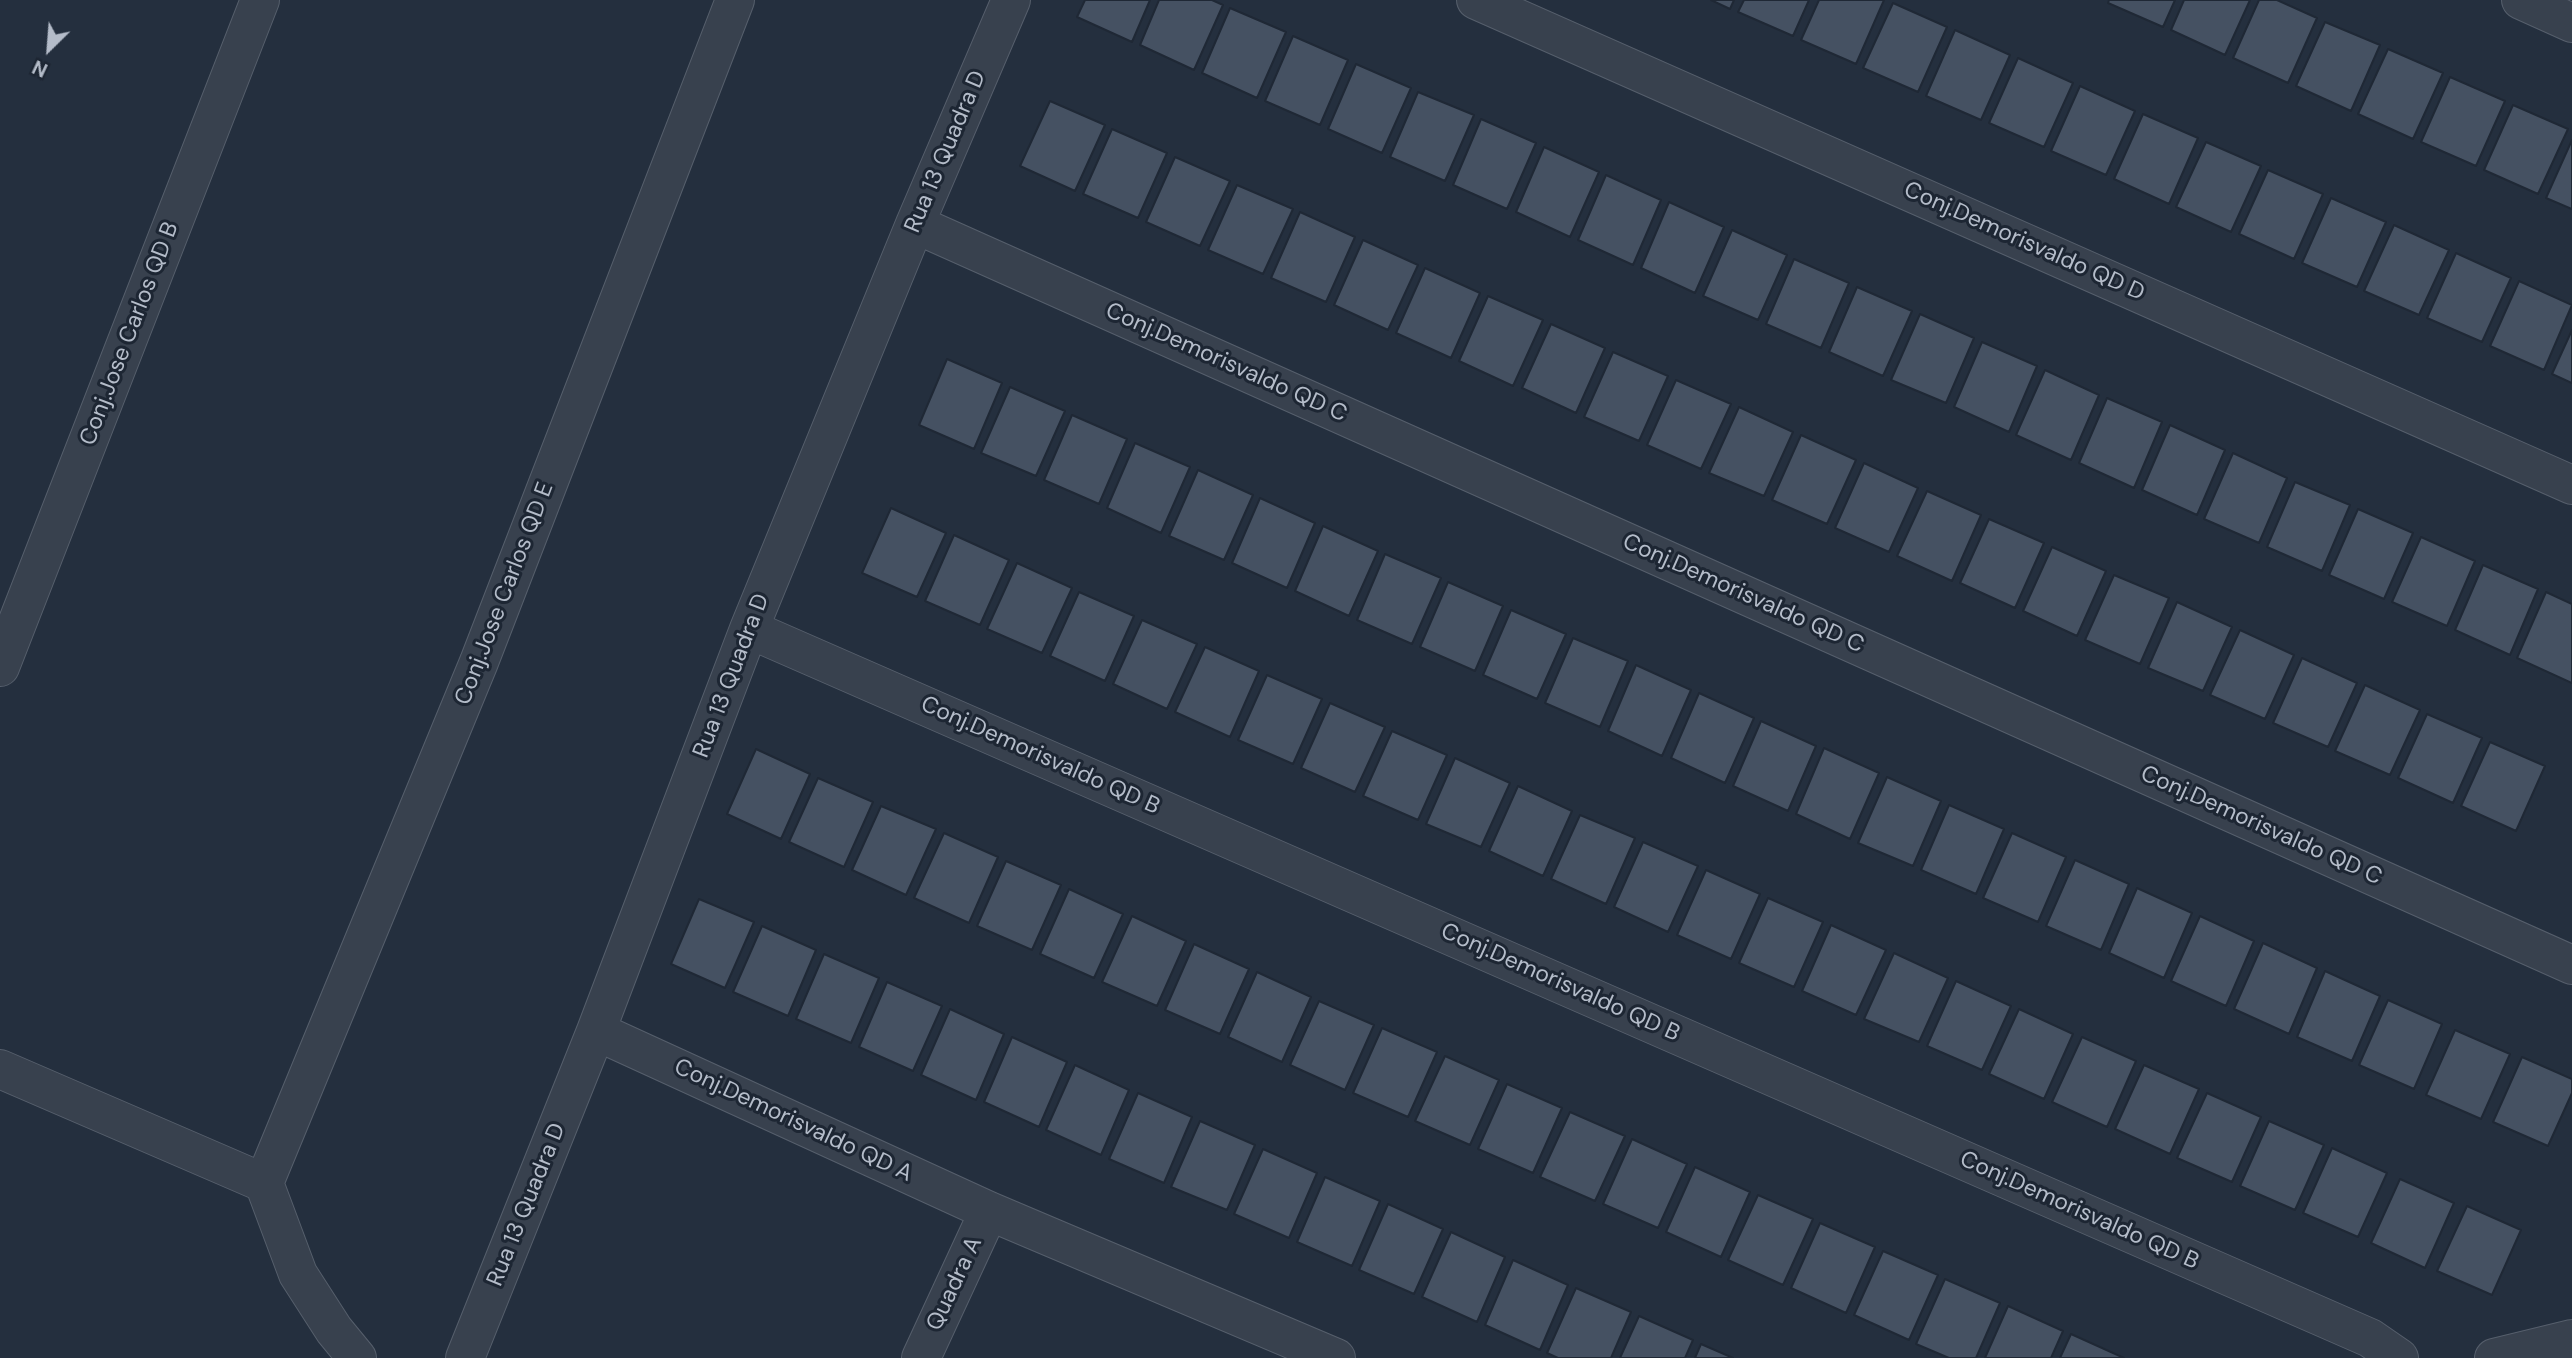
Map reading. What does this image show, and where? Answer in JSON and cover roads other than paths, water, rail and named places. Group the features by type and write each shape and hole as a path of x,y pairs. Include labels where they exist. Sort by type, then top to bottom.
{"street":[{"name":"Conj.Jose Carlos QD B","path":"0,667 260,0"},
{"name":"Conj.Jose Carlos QD E","path":"264,1183 480,662 734,0"},
{"name":"Rua 13 Quadra D","path":"465,1358 596,1031 749,629 915,224 1011,0"},
{"name":"Conj.Demorisvaldo QD D","path":"1476,0 2572,485"},
{"path":"2521,0 2572,23"},
{"name":"Conj.Demorisvaldo QD C","path":"915,224 2572,965"},
{"name":"Conj.Demorisvaldo QD B","path":"749,629 2385,1348"},
{"name":"Conj.Demorisvaldo QD A","path":"596,1031 989,1210"},
{"path":"0,1069 264,1183 298,1274 334,1330 357,1358"},
{"path":"989,1210 1336,1358"},
{"name":"Quadra A","path":"921,1358 989,1210"},
{"path":"2494,1358 2572,1339"}]}
